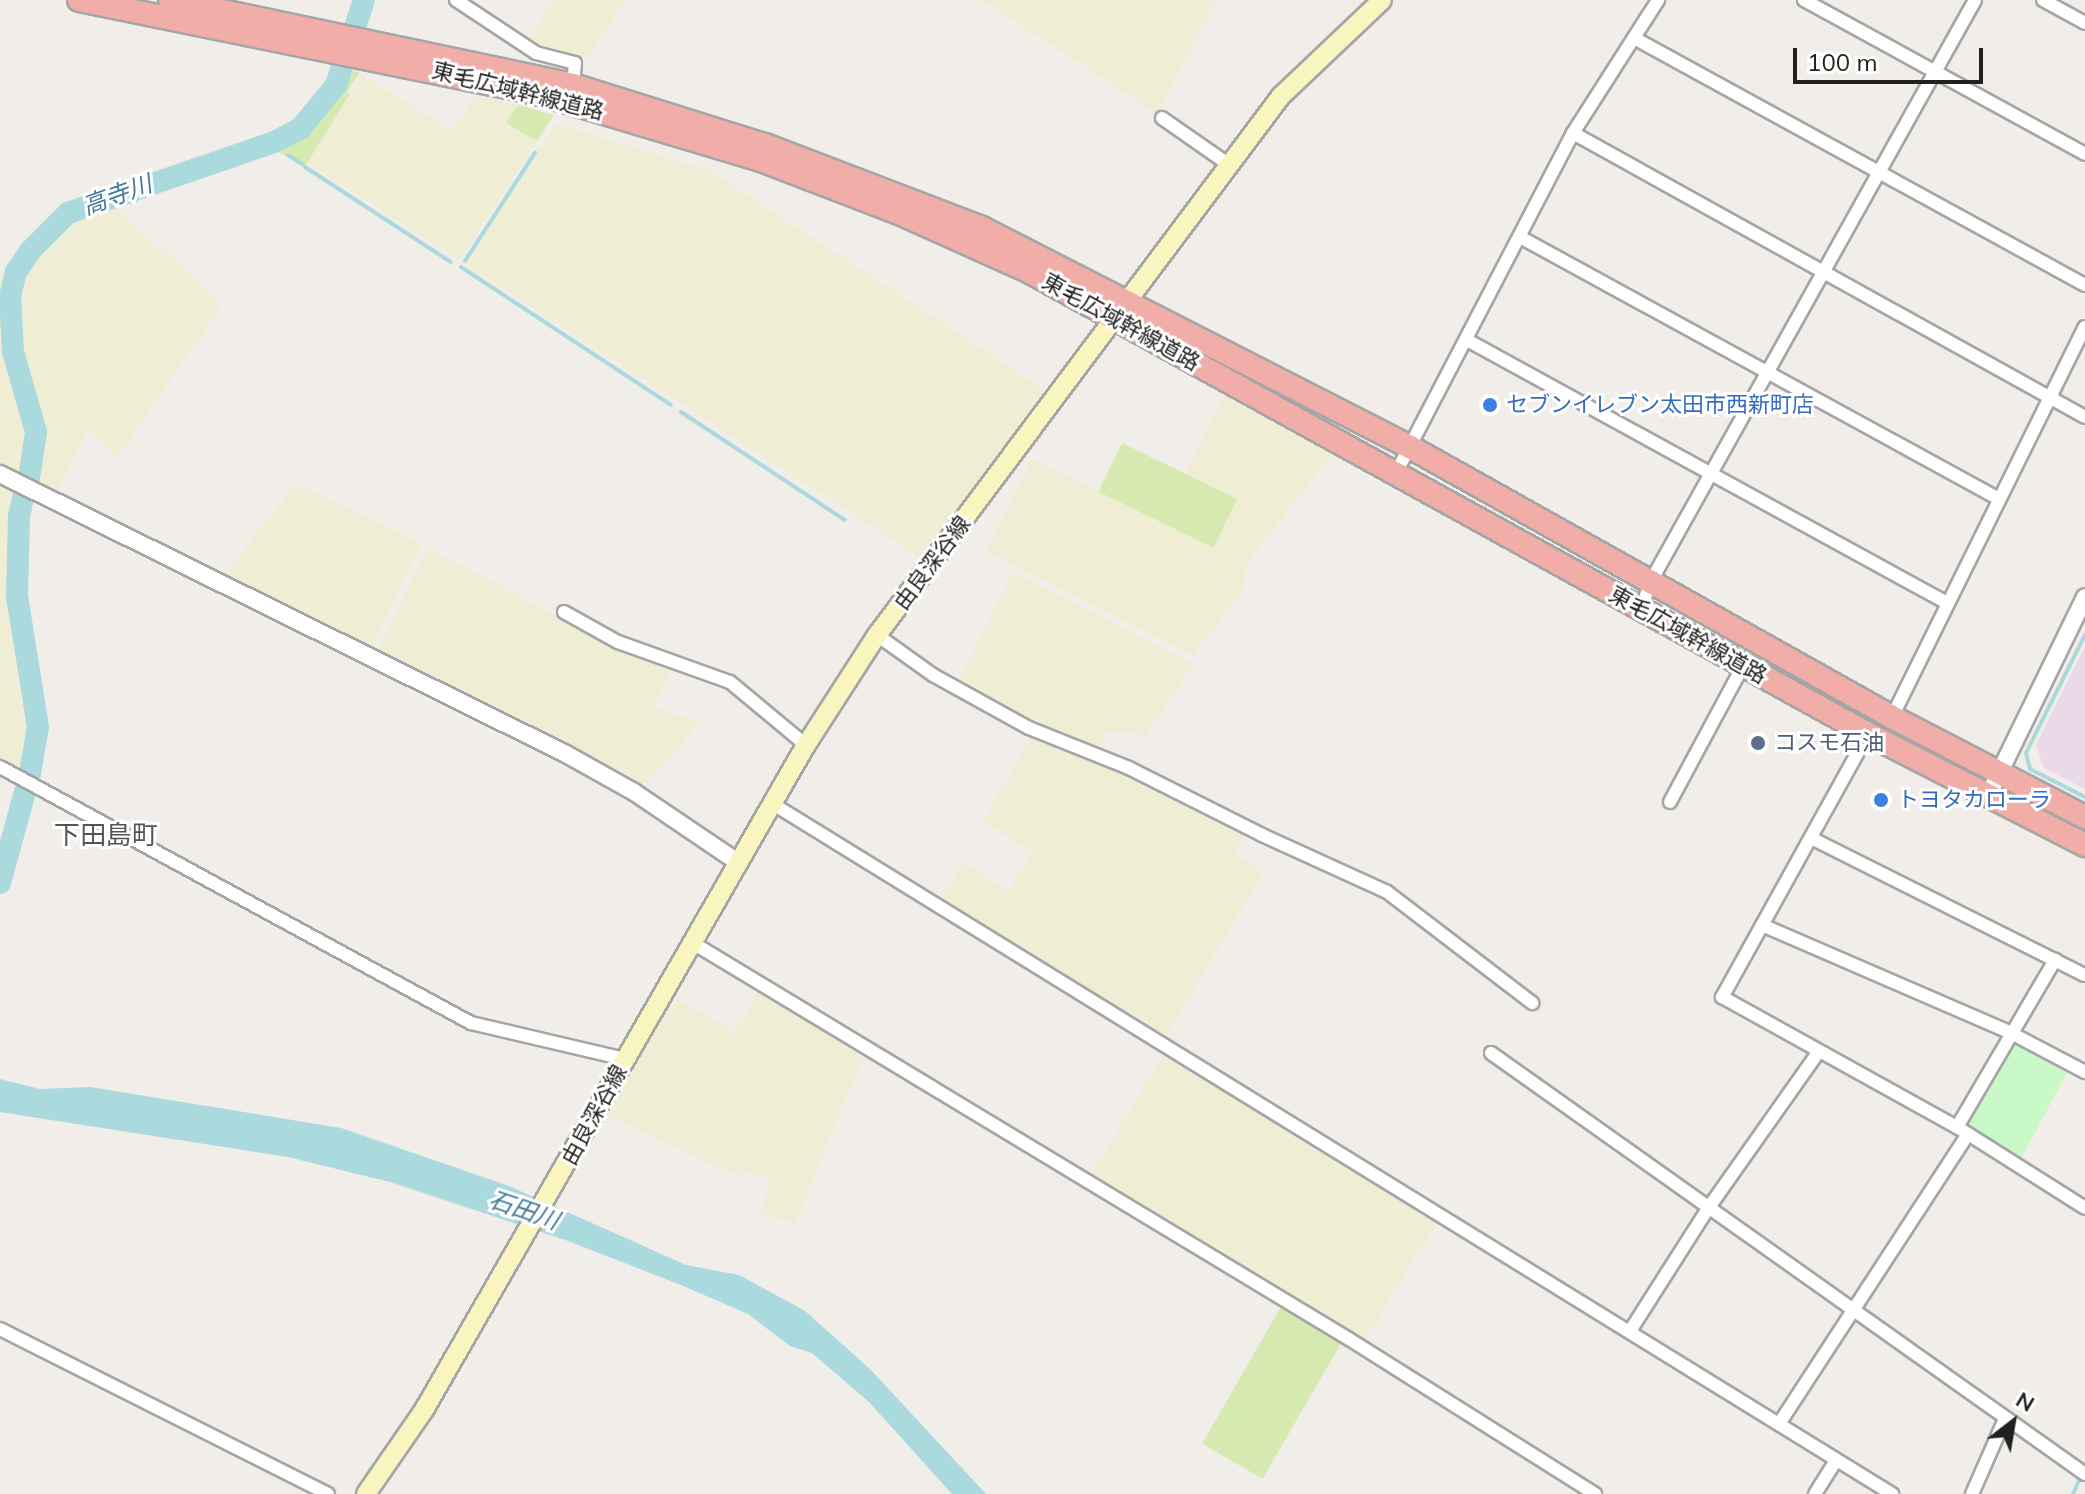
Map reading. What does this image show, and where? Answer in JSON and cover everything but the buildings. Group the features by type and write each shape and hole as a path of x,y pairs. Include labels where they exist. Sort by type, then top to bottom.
{"highway":[{"name":"東毛広域幹線道路","path":"79,0 340,43"},
{"name":"東毛広域幹線道路","path":"170,0 541,94 758,159 973,245 1122,311 1410,447 1892,717 2085,817"},
{"name":"東毛広域幹線道路","path":"362,48 573,85 752,141 908,198 996,235 1397,471 1641,609 1868,734 2085,845"}],"main road":[{"name":"由良深谷線","path":"366,1494 424,1410 806,745 877,635 1281,96 1382,0"}],"street":[{"path":"456,0 536,53 575,63 573,85"},
{"path":"1397,471 1573,133 1658,0"},
{"path":"1804,0 2085,154"},
{"path":"1641,609 1651,581 1975,0"},
{"path":"2043,0 2085,23"},
{"path":"1634,38 2085,285"},
{"path":"1162,118 1228,164"},
{"path":"1573,133 2085,417"},
{"path":"1520,237 1999,499"},
{"path":"1892,717 2085,327"},
{"path":"1467,340 1947,603"},
{"path":"0,474 566,754 634,792 739,863"},
{"path":"1988,796 2085,597"},
{"path":"564,612 618,642 730,682 806,745"},
{"path":"877,635 933,675 1029,728 1129,768 1387,892 1532,1003"},
{"path":"1670,802 1743,666"},
{"path":"1868,734 1722,997 1962,1130 2085,1208"},
{"path":"0,767 471,1023 625,1059"},
{"path":"773,804 1892,1494"},
{"path":"1811,838 2085,975"},
{"path":"1762,925 2011,1033 2085,1072"},
{"path":"693,943 1349,1339 1595,1494"},
{"path":"1779,1424 1853,1312 1962,1130 2011,1033 2055,960"},
{"path":"1630,1331 1707,1210 1819,1051"},
{"path":"1491,1053 1707,1210 2085,1474"},
{"path":"0,1329 328,1494"},
{"path":"1972,1494 2005,1419"},
{"path":"1815,1494 1836,1460"}],"shaded area":[{"path":"2085,646 2085,789 2044,768 2036,745"}],"green space":[{"path":"553,0 625,0 586,61 539,47 529,39"},
{"path":"982,0 1216,0 1160,111 1153,111"},
{"path":"347,70 360,72 347,92 350,94 304,168 290,153 286,157 277,150 141,197 137,203 130,204 126,198 297,137 326,108 342,86"},
{"path":"363,75 453,132 476,96 518,105 506,123 537,141 459,260 307,162"},
{"path":"518,105 554,115 537,141 506,123"},
{"path":"556,124 711,171 1047,392 924,560 465,264"},
{"path":"118,208 221,307 117,457 88,430 56,494 36,481 42,415 25,363 22,304 28,271 48,241 85,214"},
{"path":"0,270 8,280 11,371 31,432 22,477 0,466"},
{"path":"1223,396 1332,453 1247,564 1242,591 1193,656 986,551 1032,459 1210,545 1185,474"},
{"path":"1122,443 1237,499 1213,548 1098,492"},
{"path":"0,483 18,492 11,612 31,717 21,769 0,758"},
{"path":"296,484 422,543 371,646 223,576"},
{"path":"428,548 618,648 673,668 654,707 700,722 645,786 624,772 376,653"},
{"path":"1013,572 1194,664 1146,735 1107,731 1099,747 1033,721 959,680"},
{"path":"1033,732 1248,830 1234,854 1264,872 1166,1036 941,900 964,862 1008,892 1032,853 984,821"},
{"path":"759,988 864,1054 795,1223 761,1213 770,1179 740,1169 737,1176 603,1113 677,999 736,1032"},
{"path":"2011,1033 2071,1065 2020,1160 1960,1128"},
{"path":"1166,1050 1440,1215 1363,1343 1089,1179"},
{"path":"1281,1307 1342,1342 1263,1479 1202,1444"}],"water":[{"name":"石田川","path":"0,1079 40,1089 90,1087 341,1128 509,1186 686,1265 739,1275 805,1311 870,1369 986,1494 952,1494 869,1402 812,1353 790,1346 748,1314 681,1285 568,1241 390,1182 288,1157 0,1112"}],"waterway":[{"name":"高寺川","path":"29,478 36,432 13,352 10,297 16,272 30,251 68,213 274,142 300,129 336,85 364,0"},
{"path":"465,261 535,153"},
{"path":"288,155 302,164"},
{"path":"305,167 451,262"},
{"path":"461,267 671,405"},
{"path":"681,412 845,520"},
{"name":"高寺川","path":"0,883 30,773 38,727 17,596 19,516 24,495"},
{"path":"2085,635 2026,753 2030,769 2085,797"},
{"path":"2073,1494 2081,1476"}],"place":[{"name":"セブンイレブン太田市西新町店","path":"1490,405"},
{"name":"コスモ石油","path":"1758,743"},
{"name":"トヨタカローラ","path":"1881,800"}],"district":[{"name":"下田島町","path":"106,835"}]}
